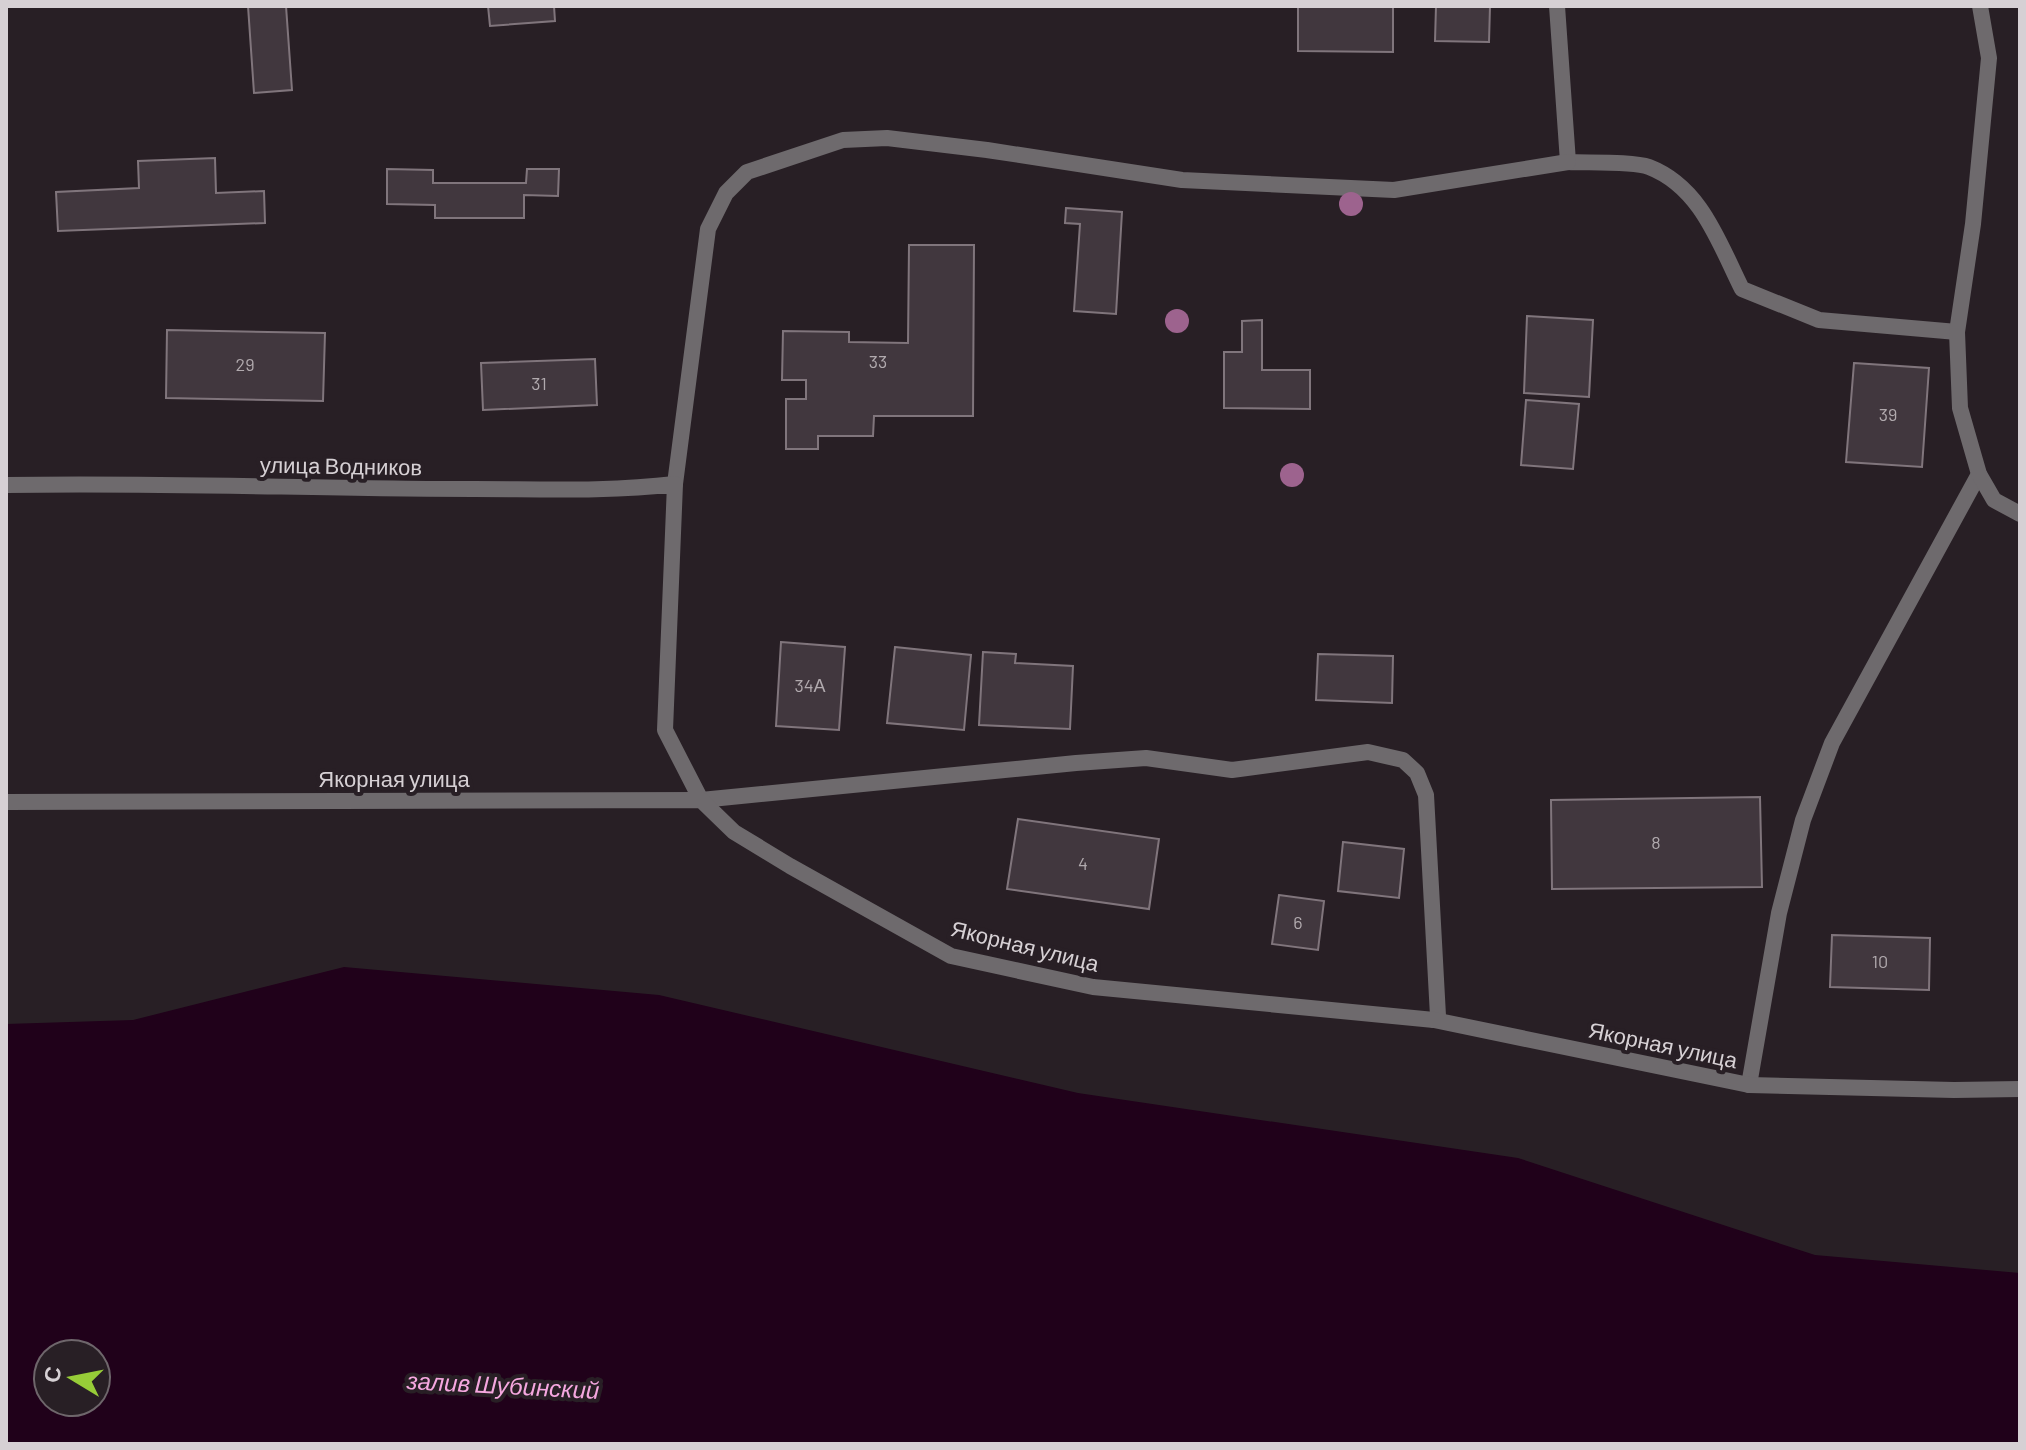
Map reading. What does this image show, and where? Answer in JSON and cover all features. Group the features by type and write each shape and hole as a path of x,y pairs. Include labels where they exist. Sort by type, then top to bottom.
{"street":[{"path":"1557,6 1568,162"},
{"path":"1980,6 1989,58 1973,224 1957,332 1960,408 1979,474 1994,500 2020,514"},
{"path":"1434,1020 1438,1016 1426,795 1417,773 1403,760 1368,752 1232,770 1146,758 701,800 665,730 675,484 708,229 726,193 747,172 759,167 843,140 887,138 1182,180 1394,190 1568,162 1647,166 1681,185 1703,211 1742,289 1819,320 1957,332"},
{"path":"1749,1085 1779,913 1803,820 1832,743 1979,474"},
{"name":"улица Водников","path":"6,485 121,483 368,489 631,489 675,484"},
{"name":"Якорная улица","path":"6,802 701,800 734,832 951,956 1093,987 1434,1020 1749,1085 2020,1089"}],"water":[{"name":"залив Шубинский","path":"344,967 659,995 1078,1093 1518,1158 1815,1255 2020,1273 2020,1444 6,1444 6,1024 133,1020"}],"building":[{"path":"248,6 286,6 292,90 254,93"},
{"path":"488,6 554,6 555,21 490,26"},
{"path":"1298,6 1393,6 1393,52 1298,51"},
{"path":"1436,6 1490,6 1489,42 1435,41"},
{"path":"215,158 216,193 264,191 265,223 58,231 56,192 139,188 138,161"},
{"path":"387,169 433,170 433,183 526,183 527,169 559,169 558,196 524,195 524,218 435,218 435,205 387,204"},
{"path":"1066,208 1122,212 1116,314 1074,311 1080,224 1065,223"},
{"path":"909,245 974,245 973,416 874,416 873,436 818,436 818,449 786,449 786,399 806,399 806,380 782,380 783,331 849,332 849,342 908,343"},
{"path":"1527,316 1593,320 1589,397 1524,393"},
{"path":"1262,320 1262,370 1310,370 1310,409 1224,408 1224,352 1242,352 1242,321"},
{"path":"167,330 325,333 323,401 166,398"},
{"path":"595,359 597,405 483,410 481,363"},
{"path":"1854,363 1929,368 1922,467 1846,462"},
{"path":"1526,400 1579,404 1573,469 1521,465"},
{"path":"781,642 845,647 839,730 776,726"},
{"path":"895,647 971,655 964,730 887,723"},
{"path":"983,652 1016,654 1015,663 1073,666 1070,729 979,725"},
{"path":"1318,654 1393,656 1392,703 1316,700"},
{"path":"1760,797 1762,887 1552,889 1551,800"},
{"path":"1018,819 1159,839 1149,909 1007,889"},
{"path":"1343,842 1404,849 1399,898 1338,891"},
{"path":"1279,895 1324,901 1318,950 1272,944"},
{"path":"1832,935 1930,938 1929,990 1830,987"}]}
